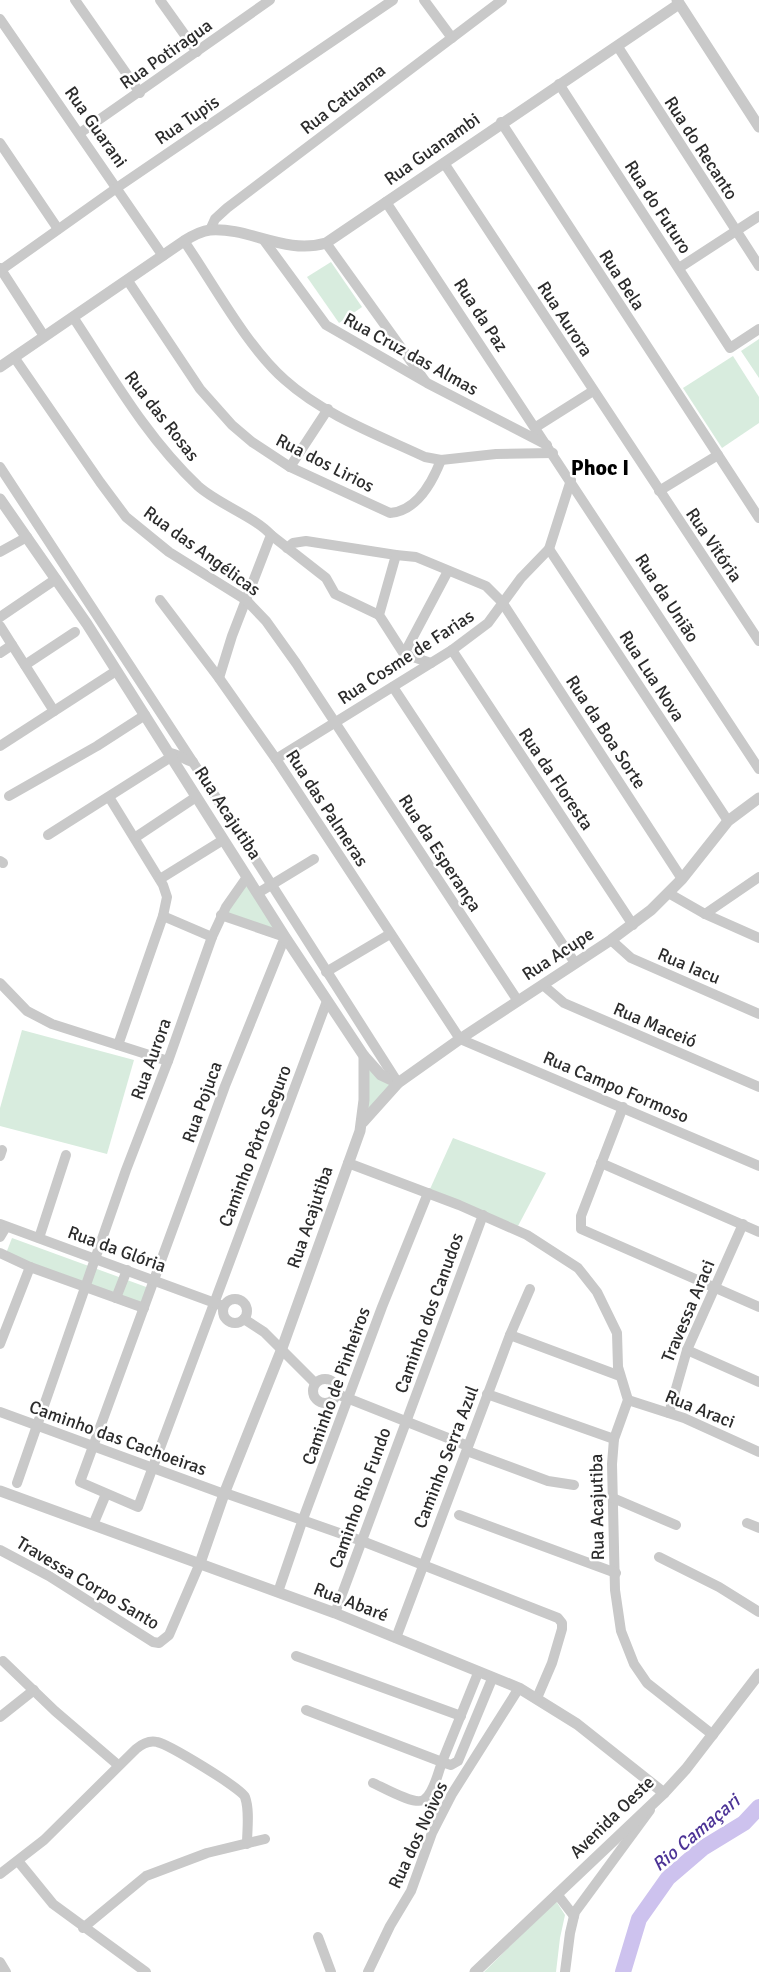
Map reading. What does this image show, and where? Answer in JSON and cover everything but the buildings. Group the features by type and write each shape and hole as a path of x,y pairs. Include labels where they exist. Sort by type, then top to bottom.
{"street":[{"path":"74,0 140,93"},
{"path":"160,0 197,52"},
{"name":"Rua Potiragua","path":"80,133 140,93 270,0"},
{"name":"Rua Tupis","path":"1,269 393,0"},
{"path":"424,0 452,38"},
{"name":"Rua Catuama","path":"210,230 215,219 227,208 502,0"},
{"path":"678,2 759,127"},
{"name":"Rua Guanambi","path":"210,230 263,239 295,247 326,242 444,163 501,122 618,47 678,2"},
{"name":"Rua Guarani","path":"0,19 164,256"},
{"name":"Rua do Recanto","path":"618,47 759,266"},
{"name":"Rua do Futuro","path":"559,84 730,348 759,329"},
{"name":"Rua Bela","path":"501,122 759,518"},
{"path":"0,143 58,230"},
{"name":"Rua Aurora","path":"444,163 659,491"},
{"name":"Rua da Paz","path":"386,202 550,450"},
{"path":"679,268 759,216"},
{"path":"0,367 184,241 210,230"},
{"name":"Rua Cruz das Almas","path":"263,239 326,325 427,384 550,450"},
{"path":"184,241 270,365 298,391 328,409 425,457 440,460 550,450"},
{"path":"326,242 427,384"},
{"path":"1,269 44,336"},
{"name":"Rua dos Lirios","path":"128,281 208,400 241,433 290,467 390,513 402,511 418,499 435,476 440,460"},
{"name":"Rua das Rosas","path":"73,317 125,399 175,463 218,502 271,534 326,578 335,594 379,615"},
{"name":"Rua das Angélicas","path":"14,357 100,482 126,516 169,552 246,600 281,641 335,722"},
{"path":"536,428 592,391"},
{"path":"290,467 328,409"},
{"name":"Rua da União","path":"550,450 759,768"},
{"path":"659,491 718,454"},
{"path":"0,466 193,762 398,1083"},
{"name":"Rua Cosme de Farias","path":"276,759 452,650 488,622 521,578 549,549 571,480"},
{"name":"Rua Vitória","path":"659,491 759,641"},
{"name":"Rua Acajutiba","path":"0,499 84,618 285,937 364,1056 365,1088 362,1124 282,1352 224,1494 200,1563"},
{"path":"219,678 232,636 271,534"},
{"path":"0,552 27,537"},
{"name":"Rua da Boa Sorte","path":"287,548 294,543 306,541 416,557 486,586 502,602 682,879"},
{"name":"Rua Lua Nova","path":"549,549 728,821"},
{"path":"396,555 379,615 404,654 431,663"},
{"path":"404,654 448,571"},
{"path":"0,618 56,579"},
{"path":"67,594 79,586"},
{"name":"Rua das Palmeras","path":"160,600 219,678 276,759 460,1039"},
{"path":"84,618 95,611"},
{"path":"0,626 54,711"},
{"path":"25,665 75,632"},
{"path":"0,654 12,645"},
{"name":"Rua da Floresta","path":"452,650 633,924"},
{"path":"0,746 116,671"},
{"path":"393,688 575,964"},
{"path":"9,796 97,746 145,715"},
{"name":"Rua da Esperança","path":"335,722 518,1001"},
{"path":"48,835 109,797 170,755 175,753 184,760 193,762"},
{"path":"109,797 160,879 167,897 163,916 118,1045"},
{"path":"136,838 196,797"},
{"name":"Rua Acupe","path":"362,1124 398,1083 460,1039 611,940 670,894 728,821 759,798"},
{"path":"160,879 223,840"},
{"path":"258,893 314,859"},
{"name":"Rua Aurora","path":"17,1483 87,1287 95,1258 221,914 247,877"},
{"path":"705,914 759,877"},
{"path":"670,894 705,914 759,938"},
{"path":"221,914 285,937"},
{"path":"163,916 212,938"},
{"path":"326,972 390,934"},
{"name":"Rua Pojuca","path":"106,1494 80,1482 238,1051 285,937"},
{"name":"Rua Iacu","path":"611,940 631,958 759,1014"},
{"path":"0,984 27,1011 40,1018 68,1030 168,1061"},
{"name":"Rua Maceió","path":"543,985 564,1003 759,1087"},
{"name":"Caminho Pôrto Seguro","path":"106,1494 138,1507 218,1304 327,1001"},
{"name":"Rua Campo Formoso","path":"460,1039 624,1107 759,1166"},
{"path":"364,1056 381,1075 398,1083"},
{"path":"624,1107 581,1216 580,1224 582,1230 759,1307"},
{"path":"38,1238 66,1155"},
{"name":"Rua Acajutiba","path":"348,1163 483,1215 539,1242 584,1275 605,1305 615,1327 620,1376 628,1400 614,1439 612,1464 616,1573 621,1631 638,1671 651,1687 713,1735"},
{"path":"601,1163 759,1232"},
{"name":"Caminho de Pinheiros","path":"278,1592 303,1519 428,1193"},
{"name":"Caminho dos Canudos","path":"406,1422 483,1215"},
{"name":"Travessa Araci","path":"668,1412 687,1350 743,1224"},
{"path":"0,1237 3,1226"},
{"name":"Rua da Glória","path":"3,1226 218,1304"},
{"path":"0,1253 30,1267 144,1308"},
{"path":"0,1344 30,1267"},
{"path":"116,1298 127,1270"},
{"name":"Caminho Serra Azul","path":"396,1638 487,1394 530,1289"},
{"path":"229,1300 241,1300 248,1311 244,1319 237,1323 228,1322 218,1304 229,1300"},
{"path":"244,1319 264,1332 315,1383"},
{"path":"510,1335 620,1376"},
{"path":"687,1350 759,1382"},
{"path":"324,1378 333,1381 337,1394 331,1402 326,1403 317,1400 313,1392 315,1383 324,1378"},
{"path":"337,1394 548,1481 574,1485"},
{"path":"487,1394 614,1439"},
{"name":"Rua Araci","path":"628,1400 668,1412 759,1452"},
{"name":"Caminho das Cachoeiras","path":"0,1412 224,1494 303,1519 558,1618 563,1626 537,1698"},
{"name":"Caminho Rio Fundo","path":"335,1614 406,1422"},
{"name":"Rua Abaré","path":"0,1491 278,1592 519,1688 603,1743 660,1797"},
{"path":"93,1525 106,1494"},
{"path":"613,1498 676,1525"},
{"path":"459,1515 616,1573"},
{"path":"746,1522 759,1528"},
{"name":"Travessa Corpo Santo","path":"0,1550 48,1576 153,1642 159,1643 169,1635 200,1563"},
{"path":"659,1557 719,1587 759,1612"},
{"path":"296,1656 461,1716"},
{"path":"3,1661 55,1711 118,1765"},
{"path":"373,1783 414,1801 422,1802 427,1798 478,1673"},
{"name":"Avenida Oeste","path":"476,1972 660,1797 713,1735 759,1674"},
{"path":"306,1710 451,1765 458,1760 492,1678"},
{"name":"Rua dos Noivos","path":"368,1972 390,1926 411,1891 432,1832 452,1794 519,1688"},
{"path":"0,1717 34,1690"},
{"path":"1,1870 18,1861 68,1817 118,1765 140,1746 156,1742 227,1782 244,1797 246,1844"},
{"path":"565,1972 574,1916 582,1900 615,1861 660,1797"},
{"path":"83,1928 146,1876 193,1858 265,1839"},
{"path":"18,1861 53,1904 83,1928 146,1972"},
{"path":"557,1894 574,1916"},
{"path":"318,1937 330,1972"},
{"path":"0,1962 6,1972"}],"green space":[{"path":"331,262 362,307 339,323 307,277"},
{"path":"759,339 759,378 741,351"},
{"path":"733,356 759,397 759,423 722,448 683,388"},
{"path":"247,878 284,936 224,917"},
{"path":"22,1030 134,1060 107,1154 0,1126 0,1108"},
{"path":"365,1059 393,1085 366,1117"},
{"path":"453,1138 546,1173 518,1226 430,1189"},
{"path":"12,1238 149,1288 144,1304 5,1256"},
{"path":"556,1901 565,1915 556,1972 484,1972"}],"waterway":[{"name":"Rio Camaçari","path":"623,1972 639,1919 668,1878 703,1848 744,1823 759,1807"}],"district":[{"name":"Phoc I","path":"600,467"}]}
